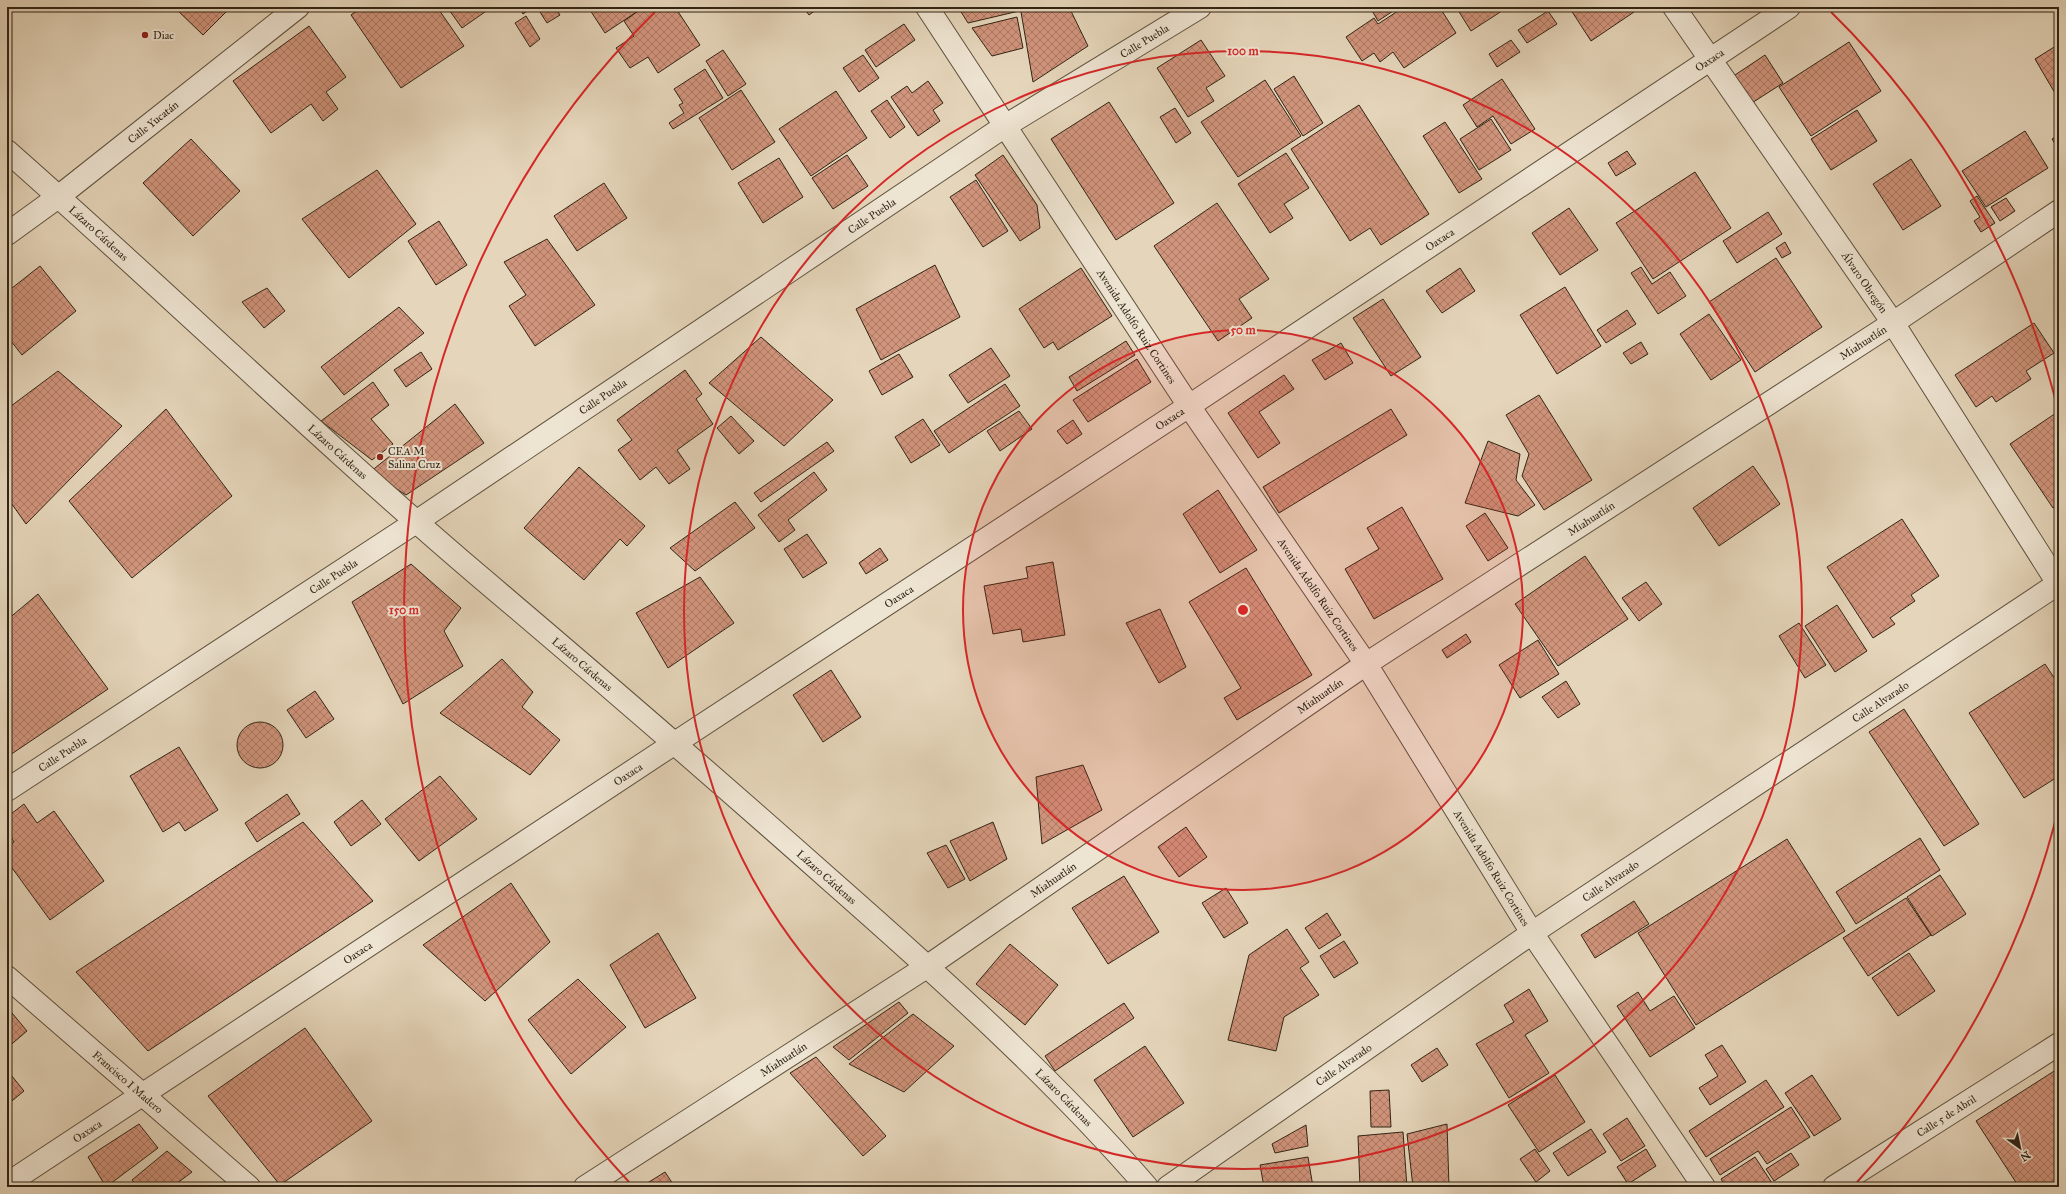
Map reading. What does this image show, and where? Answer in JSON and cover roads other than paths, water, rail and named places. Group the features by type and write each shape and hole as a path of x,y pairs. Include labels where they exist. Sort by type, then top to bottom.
{"street":[{"name":"Calle Yucatán","path":"7,234 58,196 298,7"},
{"name":"Avenida Adolfo Ruiz Cortines","path":"927,7 1190,406 1366,664 1532,933 1704,1187"},
{"name":"Calle Puebla","path":"7,790 416,522 1005,126 1200,7"},
{"name":"Álvaro Obregón","path":"1674,7 1709,60 1893,323 2059,584"},
{"name":"Oaxaca","path":"7,1184 675,743 1190,406 1789,7"},
{"name":"Lázaro Cárdenas","path":"7,151 416,522 675,743 928,966 1058,1092 1120,1156 1147,1187"},
{"name":"Miahuatlán","path":"586,1187 928,966 1366,664 1893,323 2059,211"},
{"name":"Calle Alvarado","path":"1168,1187 1532,933 2059,584"},
{"name":"Francisco I Madero","path":"7,977 249,1187"},
{"name":"Calle 5 de Abril","path":"1834,1187 2059,1044"}],"place":[{"name":"Diac","path":"145,35"},
{"name":"CEA M Salina Cruz","path":"380,457"}]}
